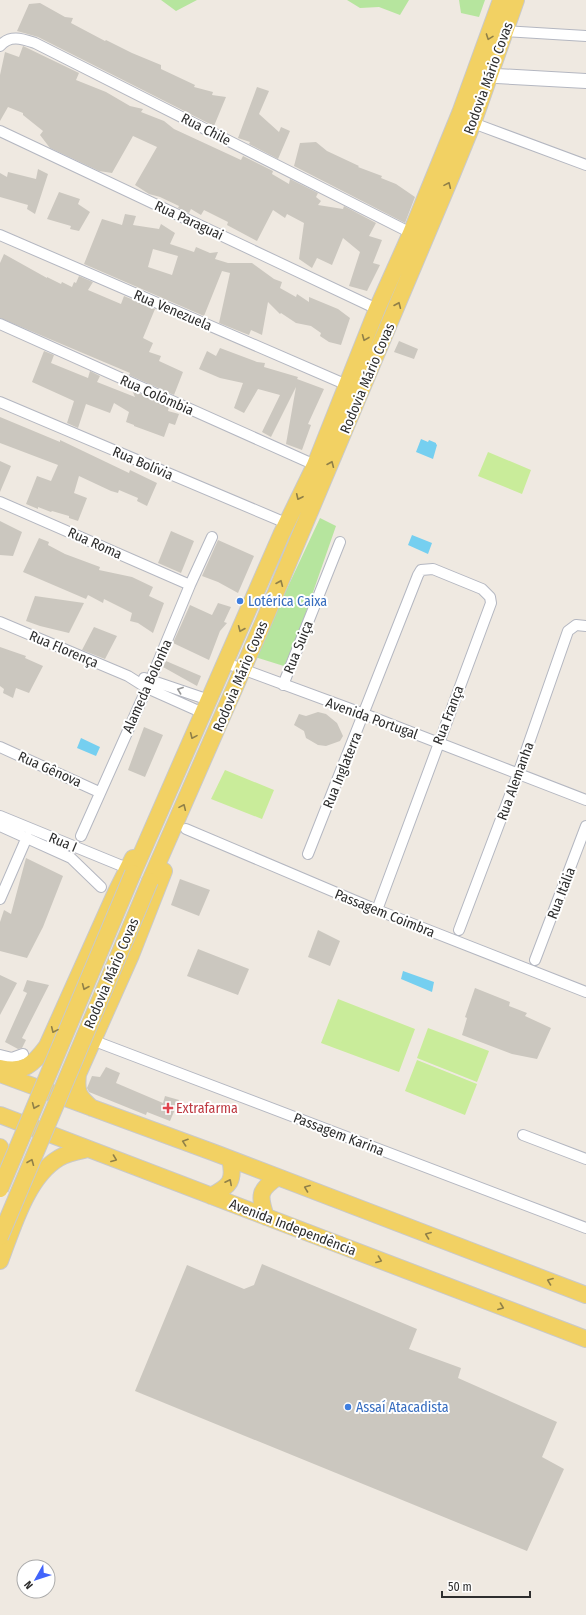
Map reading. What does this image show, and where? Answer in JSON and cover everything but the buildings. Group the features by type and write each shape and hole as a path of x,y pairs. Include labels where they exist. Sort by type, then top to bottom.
{"main road":[{"name":"Rodovia Mário Covas","path":"0,1237 150,881 181,827 243,670 336,453 473,123 481,76 502,0"},
{"name":"Rodovia Mário Covas","path":"0,1189 130,871 156,820 286,523 315,465 377,309 481,76 505,31 516,0"},
{"path":"481,76 586,81"},
{"path":"93,1109 81,1099 76,1088 78,1074 131,954 181,827"},
{"path":"0,1068 12,1070 27,1067 35,1061 47,1046 130,871"},
{"path":"0,1074 278,1177 586,1295"},
{"name":"Avenida Independência","path":"4,1117 586,1339"},
{"path":"0,1147 0,1158"},
{"path":"0,1261 18,1214 37,1176 46,1167 60,1157 88,1149"},
{"path":"210,1196 225,1188 231,1182 233,1170 230,1159"},
{"path":"266,1217 260,1200 262,1192 266,1185 278,1177"}],"street":[{"path":"505,31 586,36"},
{"name":"Rua Chile","path":"0,46 3,42 14,38 35,43 412,233"},
{"path":"473,123 586,165"},
{"name":"Rua Paraguai","path":"0,132 377,309"},
{"name":"Rua Venezuela","path":"0,235 347,385"},
{"name":"Rua Colômbia","path":"0,324 315,465"},
{"name":"Rua Bolívia","path":"0,402 286,523"},
{"name":"Rua Roma","path":"0,502 190,584"},
{"name":"Alameda Bolonha","path":"81,836 149,684 190,584 212,537"},
{"name":"Rua Suiça","path":"283,685 340,542"},
{"name":"Rua França","path":"377,910 491,603 490,597 482,589 433,569 421,570 418,575"},
{"name":"Rua Inglaterra","path":"308,854 418,575"},
{"name":"Rua Florença","path":"0,622 206,707"},
{"name":"Rua Alemanha","path":"459,930 518,774 568,631 576,625 586,626"},
{"name":"Avenida Portugal","path":"226,663 364,714 586,800"},
{"name":"Rua Florença","path":"149,684 206,707"},
{"name":"Rua Gênova","path":"0,747 100,792"},
{"name":"Rua I","path":"0,816 130,871"},
{"path":"0,826 71,858 101,887"},
{"name":"Rua Itália","path":"536,960 586,826"},
{"name":"Passagem Coimbra","path":"181,827 377,910 586,992"},
{"path":"0,899 27,837"},
{"name":"Passagem Karina","path":"92,1040 586,1228"},
{"path":"0,1055 12,1058 23,1054"},
{"path":"523,1135 586,1159"}],"green space":[{"path":"161,0 197,0 176,11"},
{"path":"347,0 409,0 400,15 379,7 360,8"},
{"path":"459,0 485,0 479,17 461,13"},
{"path":"488,452 531,470 522,494 478,476"},
{"path":"320,518 336,526 287,667 255,657"},
{"path":"225,770 274,790 262,819 211,799"},
{"path":"338,999 415,1029 399,1072 321,1043"},
{"path":"428,1028 489,1051 477,1082 417,1058"},
{"path":"417,1060 477,1084 465,1115 405,1091"}],"water":[{"path":"421,439 436,443 437,445 433,459 416,452"},
{"path":"412,535 432,543 428,554 408,545"},
{"path":"81,738 100,747 96,756 77,748"},
{"path":"403,971 434,982 432,992 401,979"}],"place":[{"name":"Lotérica Caixa","path":"240,601"},
{"name":"Extrafarma","path":"168,1108"},
{"name":"Assaí Atacadista","path":"348,1407"}]}
